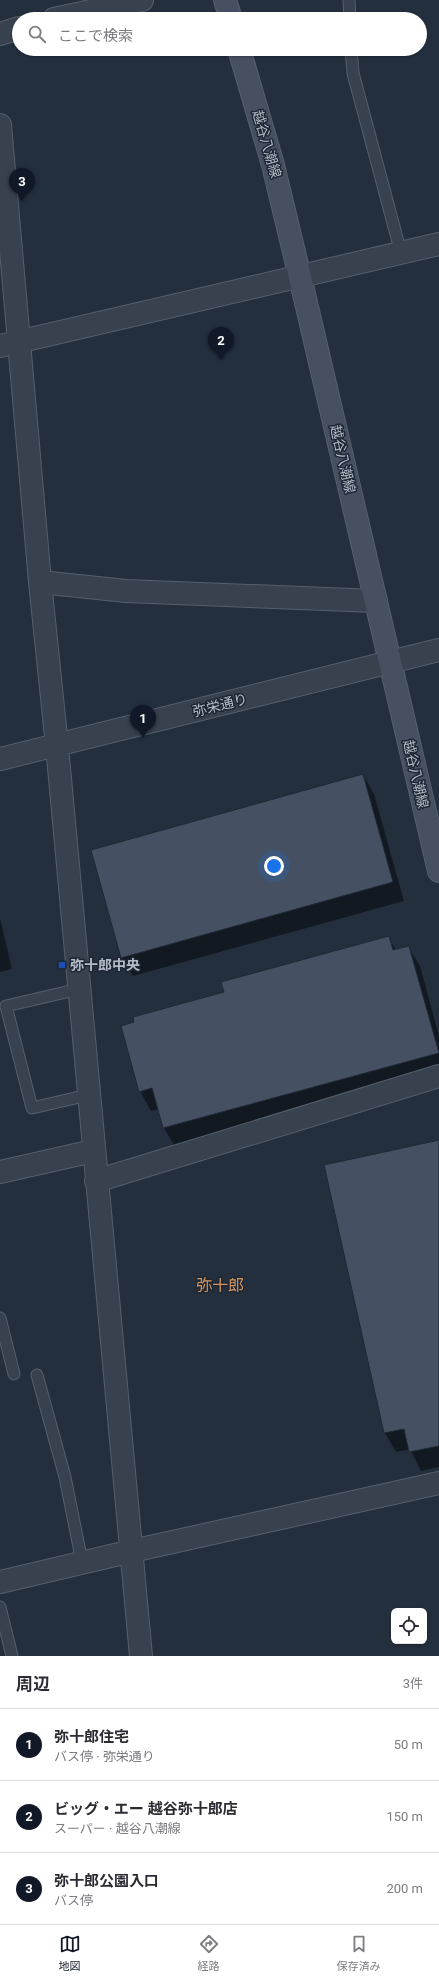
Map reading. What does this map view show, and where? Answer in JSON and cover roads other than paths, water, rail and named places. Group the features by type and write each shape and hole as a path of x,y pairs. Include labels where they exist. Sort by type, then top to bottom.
{"main road":[{"path":"225,0 229,12"},
{"name":"越谷八潮線","path":"241,56 273,165 439,871"}],"street":[{"path":"86,12 142,0"},
{"path":"0,34 12,30"},
{"path":"0,125 10,344 40,582 57,746 93,1151 141,1656"},
{"path":"10,344 439,244"},
{"path":"40,582 126,591 376,601"},
{"name":"弥栄通り","path":"0,759 439,650"},
{"path":"96,1181 439,1076"},
{"path":"0,1172 93,1151"},
{"path":"0,1582 82,1562 439,1483"}],"lane":[{"path":"349,0 350,12"},
{"path":"352,56 353,73 401,253"},
{"path":"79,989 6,1006 32,1108 88,1095"},
{"path":"0,1318 14,1374"},
{"path":"37,1375 65,1477 82,1562"},
{"path":"0,1607 12,1656"}],"place":[{"name":"弥十郎公園入口","path":"22,201"},
{"name":"ビッグ・エー 越谷弥十郎店","path":"221,360"},
{"name":"弥十郎住宅","path":"143,738"},
{"name":"弥十郎中央","path":"62,965"}],"district":[{"name":"弥十郎","path":"220,1285"}]}
